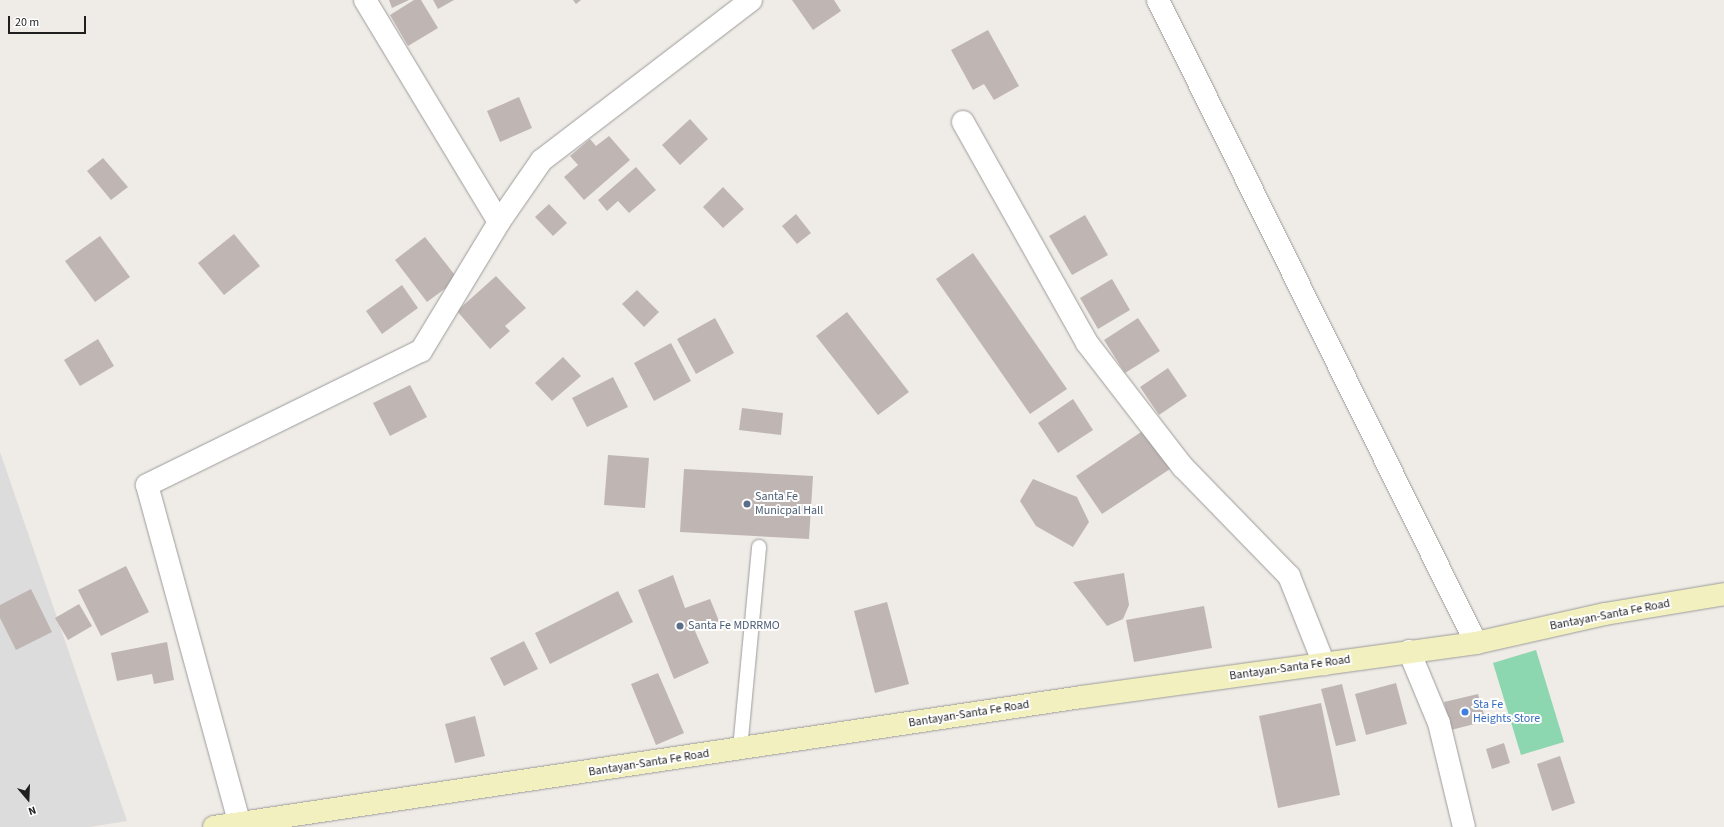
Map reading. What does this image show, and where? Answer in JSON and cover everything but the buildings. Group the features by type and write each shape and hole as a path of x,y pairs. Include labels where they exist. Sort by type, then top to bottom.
{"main road":[{"name":"Bantayan-Santa Fe Road","path":"214,827 240,825 740,749 1409,651 1476,643 1605,614 1724,594"}],"street":[{"path":"365,0 499,222"},
{"path":"240,825 147,485 421,351 499,222 542,160 751,0"},
{"path":"1158,0 1476,643"},
{"path":"963,122 1086,343 1183,467 1289,576 1324,664"},
{"path":"1409,651 1439,723 1464,827"}],"lane":[{"path":"740,749 759,547"}],"shaded area":[{"path":"0,452 127,821 89,827 0,827"}],"green space":[{"path":"1536,650 1564,742 1521,755 1493,663"}],"place":[{"name":"Santa Fe Municpal Hall","path":"747,504"},
{"name":"Santa Fe MDRRMO","path":"680,626"},
{"name":"Sta Fe Heights Store","path":"1465,712"}]}
